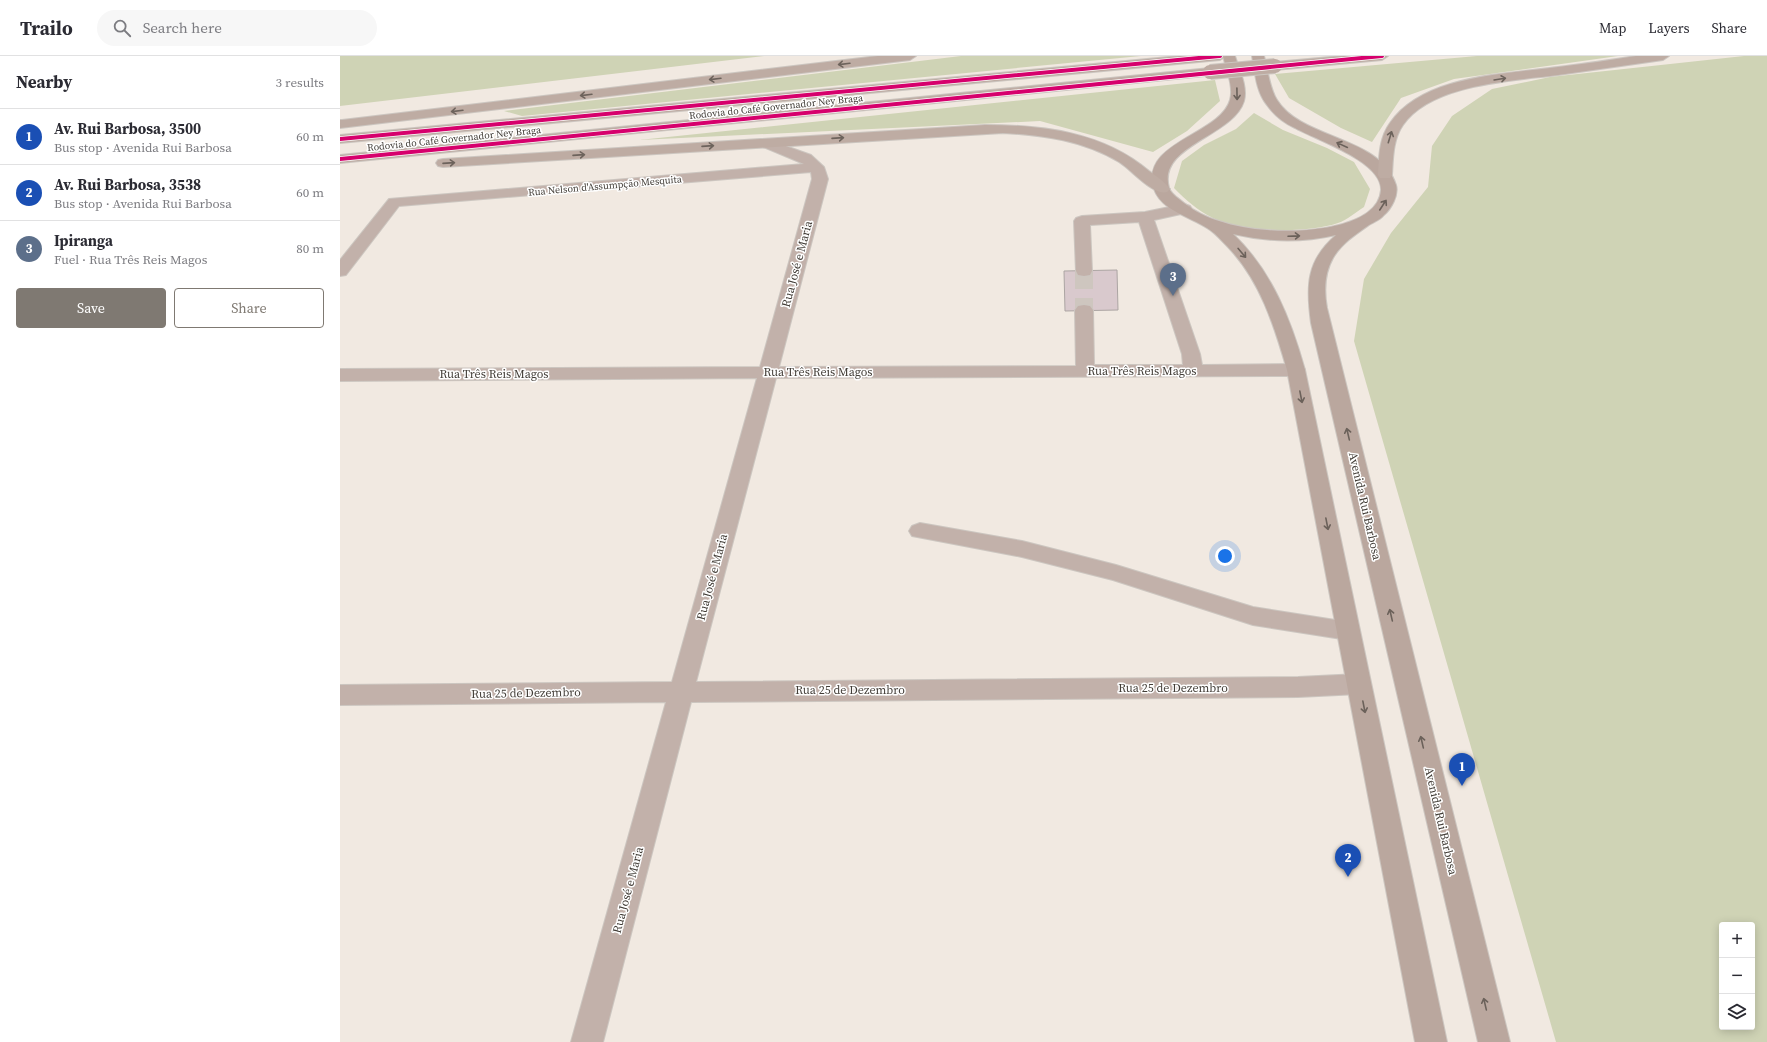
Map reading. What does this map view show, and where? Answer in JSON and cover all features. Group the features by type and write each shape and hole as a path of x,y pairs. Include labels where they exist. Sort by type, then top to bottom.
{"highway":[{"path":"340,124 910,56"},
{"name":"Rodovia do Café Governador Ney Braga","path":"340,139 1220,56"},
{"name":"Rodovia do Café Governador Ney Braga","path":"340,159 1382,56"},
{"path":"1385,175 1386,148 1392,131 1401,118 1414,107 1432,96 1464,86 1498,79 1663,56"},
{"path":"340,170 985,129 1018,129 1074,137 1101,146 1125,159 1162,189"}],"main road":[{"path":"1229,56 1237,88 1238,99 1235,107 1227,118 1180,147 1168,158 1160,173 1162,189 1170,199 1184,209 1215,225 1244,233 1271,237 1291,237 1324,234 1359,224"},
{"path":"1258,56 1266,89 1271,101 1279,111 1291,121 1347,147 1368,160 1385,175"},
{"name":"Avenida Rui Barbosa","path":"1385,175 1389,187 1387,199 1378,213 1359,224 1331,247 1321,264 1317,282 1316,302 1494,1042"},
{"path":"1215,225 1240,250 1257,271 1272,298 1284,327 1296,370 1431,1042"}],"street":[{"path":"766,143 806,158 817,168"},
{"name":"Rua Nelson d'Assumpção Mesquita","path":"340,271 394,202 817,168"},
{"name":"Rua José e Maria","path":"587,1042 820,179 817,168"},
{"path":"1084,271 1082,221 1145,217 1184,209"},
{"path":"1145,217 1191,354 1193,370"},
{"path":"1084,310 1085,371"},
{"name":"Rua Três Reis Magos","path":"340,375 1296,370"},
{"path":"920,531 1022,549 1116,573 1253,616 1348,631"},
{"name":"Rua 25 de Dezembro","path":"340,695 1290,687 1359,684"}],"green space":[{"path":"340,56 764,56 340,106"},
{"path":"961,56 1141,56 522,116 504,111"},
{"path":"1477,56 1618,56 1454,79 1401,98 1372,142 1341,128 1289,98 1275,74"},
{"path":"1744,56 1767,56 1767,1042 1556,1042 1354,341 1364,279 1391,233 1428,187 1432,146 1452,116 1492,89 1550,77"},
{"path":"1215,80 1220,101 1187,131 1153,152 1040,121 639,140"},
{"path":"1254,113 1283,130 1327,148 1354,162 1370,189 1364,207 1341,222 1325,227 1275,230 1257,229 1226,223 1207,215 1187,201 1174,188 1182,161 1204,145 1236,129"}],"building":[{"path":"1117,270 1118,310 1065,311 1064,271"}],"tunnel":[{"path":"1084,271 1084,310"}],"cycle path":[{"path":"340,139 1220,56"},
{"path":"340,159 1382,56"}],"place":[{"name":"Ipiranga","path":"1173,296"},
{"name":"Av. Rui Barbosa, 3500","path":"1462,786"},
{"name":"Av. Rui Barbosa, 3538","path":"1348,877"}]}
